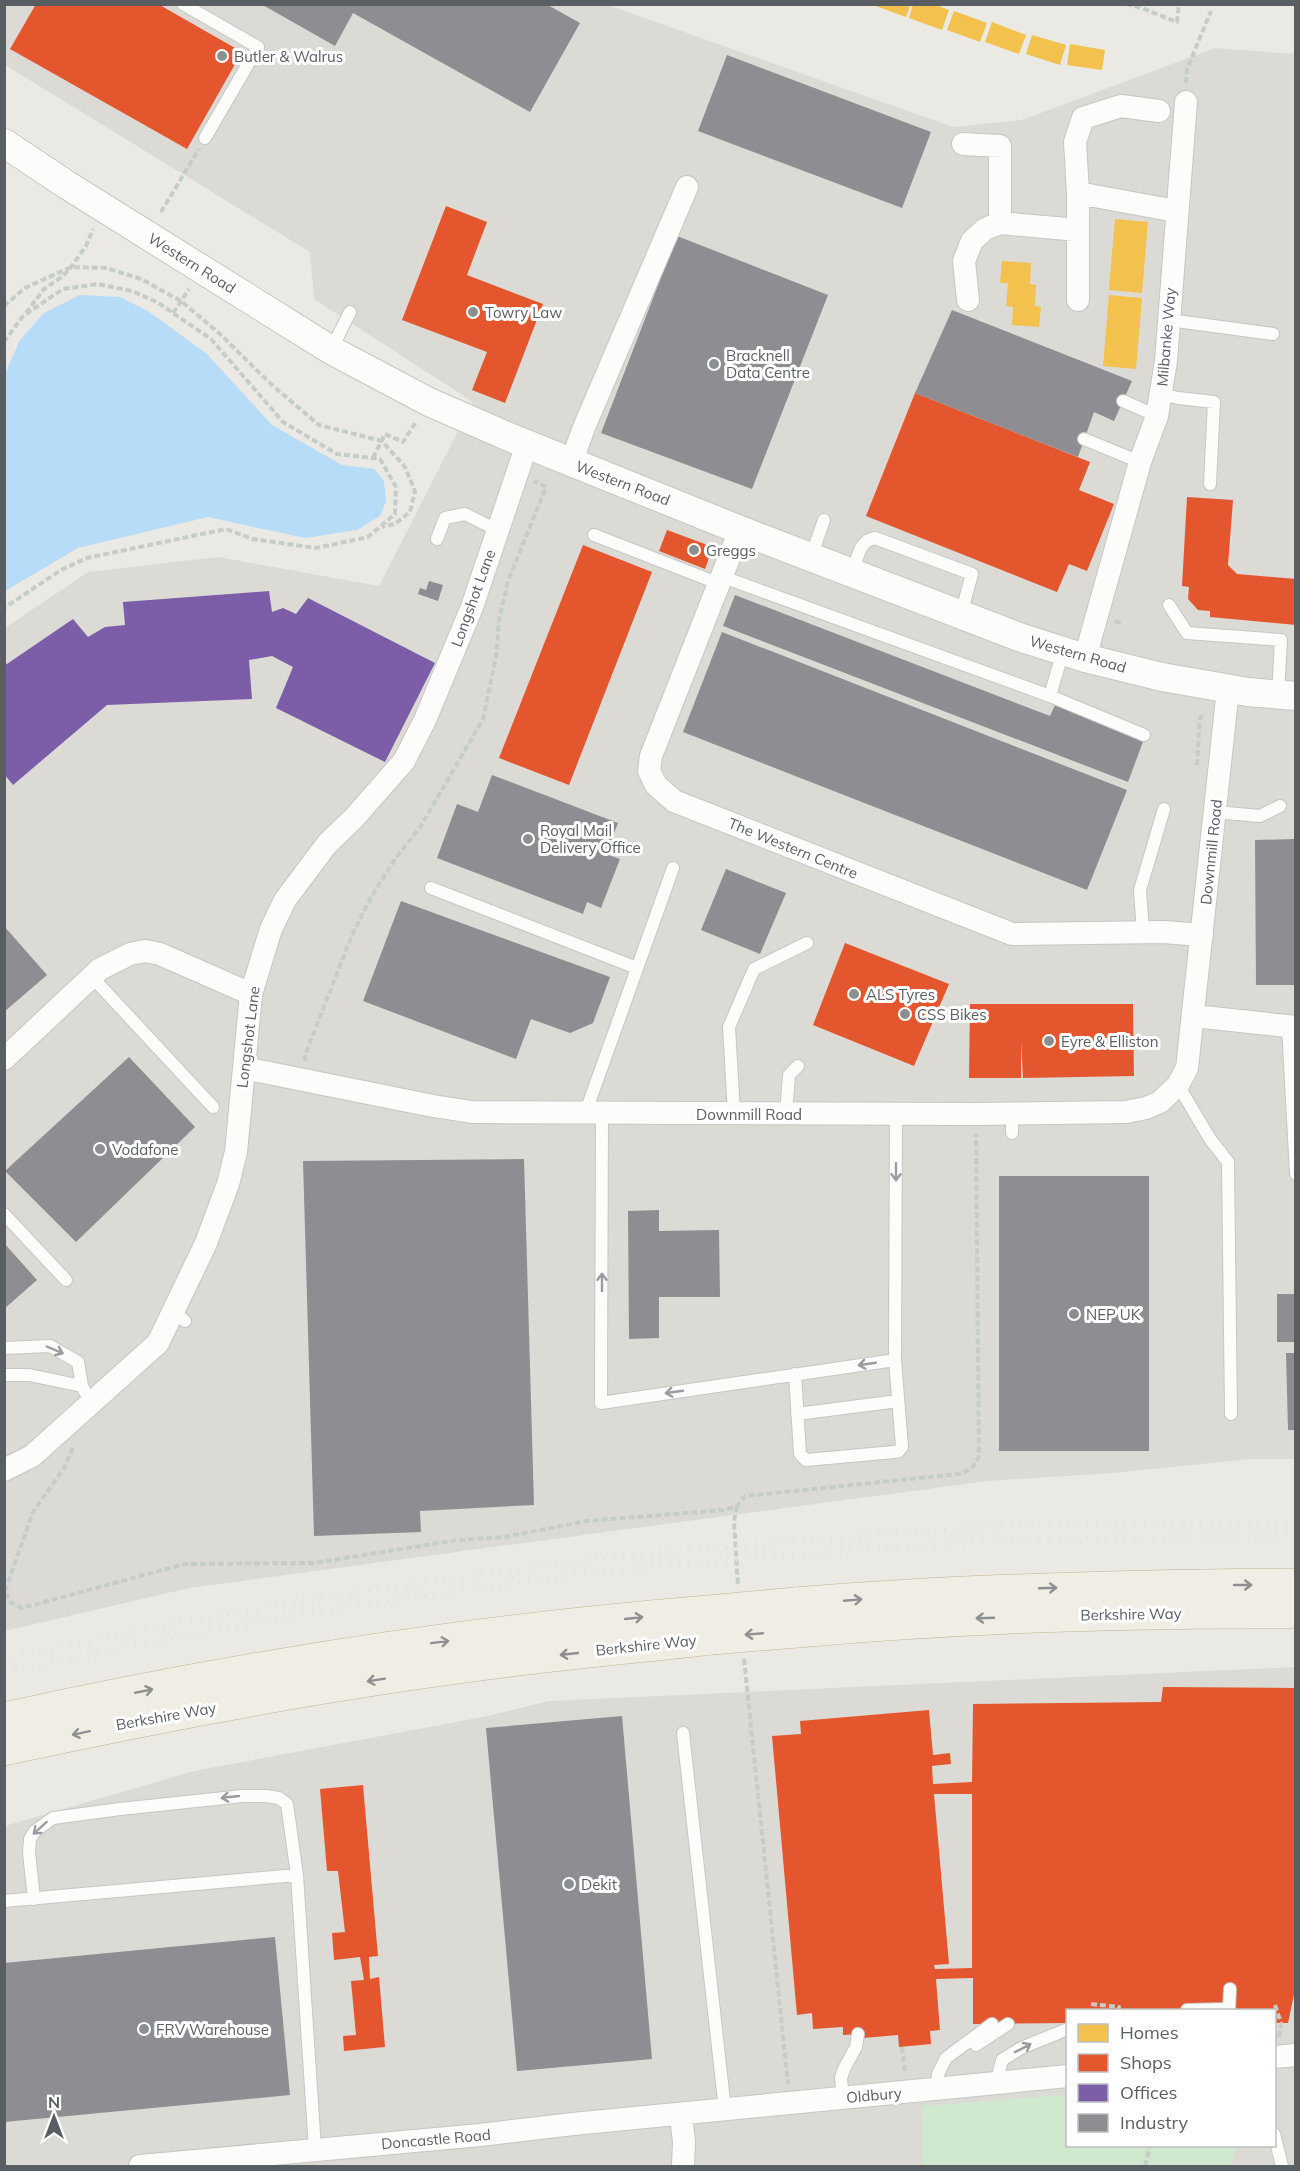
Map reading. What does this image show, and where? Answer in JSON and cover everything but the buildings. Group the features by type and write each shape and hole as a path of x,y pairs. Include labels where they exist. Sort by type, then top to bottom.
{"highway":[{"name":"Berkshire Way","path":"4,1749 109,1726 379,1679 503,1661 710,1625 796,1618 909,1595 1039,1588 1296,1585"},
{"name":"Berkshire Way","path":"796,1618 870,1624 1164,1613 1296,1612"},
{"name":"Berkshire Way","path":"4,1719 182,1684 386,1649 633,1618 710,1625"}],"street":[{"name":"Milbanke Way","path":"1074,654 1156,416 1161,394 1166,361 1186,102"},
{"path":"1078,300 1076,142 1083,118 1121,106 1159,111"},
{"name":"Western Road","path":"4,144 331,350 429,402 740,530 960,615 1074,654 1173,679 1287,696"},
{"path":"963,144 1000,146 1000,223"},
{"path":"571,462 687,187"},
{"path":"1078,193 1176,210"},
{"path":"968,300 964,261 972,242 985,229 1000,223 1078,230"},
{"name":"Longshot Lane","path":"4,1470 32,1456 87,1395 158,1344 179,1316 228,1184 236,1152 251,994 271,929 285,900 327,844 354,818 404,761 415,741 464,627 527,444"},
{"name":"The Western Centre","path":"740,530 651,756 649,771 664,793 674,801 1000,931 1012,934 1143,932 1202,935"},
{"name":"Downmill Road","path":"244,1068 472,1112 896,1114 1012,1123 1136,1110 1160,1102 1178,1085 1187,1068 1228,688"},
{"path":"4,1059 92,977 116,960 130,954 145,951 160,954 251,994"},
{"path":"1194,1016 1292,1026"},
{"path":"1277,2048 1296,2055"},
{"name":"Oldbury","path":"681,2115 843,2098 937,2082 996,2084 1066,2076"},
{"path":"681,2115 684,2142 683,2166"},
{"name":"Doncastle Road","path":"140,2166 681,2115"}],"lane":[{"path":"183,4 258,47 205,138"},
{"path":"331,350 350,312"},
{"path":"1169,320 1273,334"},
{"path":"1161,394 1214,402 1210,484"},
{"path":"1123,401 1156,416"},
{"path":"1084,439 1140,462"},
{"path":"437,539 445,518 465,513 497,530"},
{"path":"811,557 824,520"},
{"path":"594,535 1050,696 1144,735"},
{"path":"853,573 864,542 868,538 875,537 972,574 960,615"},
{"path":"1169,605 1187,633 1281,640 1287,696"},
{"path":"1050,696 1074,654"},
{"path":"1215,812 1260,816 1280,806"},
{"path":"1143,932 1140,890 1164,809"},
{"path":"673,868 637,968 593,1114 601,1403 895,1360"},
{"path":"431,888 637,968"},
{"path":"734,1114 729,1027 733,1017 754,969 807,943"},
{"path":"92,977 213,1107"},
{"path":"1292,1026 1296,1174"},
{"path":"786,1114 789,1075 798,1065"},
{"path":"1178,1085 1210,1139 1227,1162 1231,1414"},
{"path":"795,1374 800,1454 806,1460 894,1452 899,1451 902,1447 895,1360 896,1114"},
{"path":"4,1214 66,1280"},
{"path":"4,1347 50,1346 78,1362 87,1395"},
{"path":"4,1376 29,1375 87,1395"},
{"path":"797,1414 898,1401"},
{"path":"683,1733 724,2110"},
{"path":"34,1899 29,1852 30,1839 43,1823 53,1818 243,1796 279,1798 287,1804 297,1875 315,2149"},
{"path":"4,1901 297,1875"},
{"path":"1229,2009 1230,1989"},
{"path":"937,2082 946,2058 992,2024"},
{"path":"937,2082 952,2060 1008,2024"},
{"path":"996,2084 1002,2060 1021,2048 1066,2030"},
{"path":"843,2098 841,2078 856,2047 858,2034"},
{"path":"1276,2139 1282,2166"}],"path":[{"path":"1125,4 1177,22 1179,4"},
{"path":"1186,102 1187,69 1211,10"},
{"path":"161,212 205,138"},
{"path":"4,342 44,289 63,276 71,267 86,246 95,222"},
{"path":"4,306 25,288 71,267 106,268 141,279 181,301 319,425 382,441 405,467 415,491 410,512 395,524 379,528"},
{"path":"173,313 193,283"},
{"path":"4,608 61,570 87,558 226,529 253,538 316,548 368,537 395,514 396,487 380,459 337,454 282,422 210,339 157,302 132,291 98,284 63,289 23,316"},
{"path":"373,458 385,434 403,442 418,418"},
{"name":"Longshot Lane","path":"306,1063 305,1055 357,926 395,859 421,826 483,719 494,666 499,620 508,581 546,487 533,481"},
{"path":"738,1588 734,1521 737,1506 745,1496 958,1474 968,1472 975,1465 979,1456 976,1132"},
{"path":"73,1447 64,1468 33,1512 5,1591 10,1602 22,1608 185,1564 314,1563 458,1540 504,1537 585,1521 724,1510 737,1506"},
{"path":"744,1651 790,2103"},
{"path":"1091,2004 1119,2007 1119,2009"},
{"path":"1275,2005 1281,2023 1277,2048"},
{"path":"902,2047 905,2073"},
{"path":"1145,2166 1150,2147"}],"shaded area":[{"path":"4,5 608,5 953,127 1022,120 1215,48 1295,54 1295,1459 1250,1459 1113,1473 988,1481 762,1511 189,1588 5,1631 5,628 88,572 218,557 379,586 473,402 314,299 310,252 5,65"},
{"path":"1295,1667 1295,2166 5,2166 5,1826 194,1771 483,1717 549,1701"}],"green space":[{"path":"1066,2095 1066,2147 1237,2147 1229,2166 923,2166 922,2106"}],"water":[{"path":"80,295 120,297 148,311 207,354 272,425 342,465 374,469 384,481 386,501 380,516 357,530 305,538 208,517 78,548 5,591 5,374 20,340 44,313"}],"railway":[{"path":"4,1659 163,1626 306,1600 593,1559 889,1534 1040,1524 1296,1522"},
{"path":"4,1673 166,1639 308,1613 594,1572 890,1547 1041,1538 1296,1535"}],"place":[{"name":"Butler & Walrus","path":"222,56"},
{"name":"Towry Law","path":"473,312"},
{"name":"Bracknell Data Centre","path":"714,364"},
{"name":"Greggs","path":"694,550"},
{"name":"Royal Mail Delivery Office","path":"528,839"},
{"name":"ALS Tyres","path":"854,994"},
{"name":"CSS Bikes","path":"905,1014"},
{"name":"Eyre & Elliston","path":"1049,1041"},
{"name":"Vodafone","path":"100,1149"},
{"name":"NEP UK","path":"1074,1314"},
{"name":"Dekit","path":"569,1884"},
{"name":"FRV Warehouse","path":"144,2029"}]}
